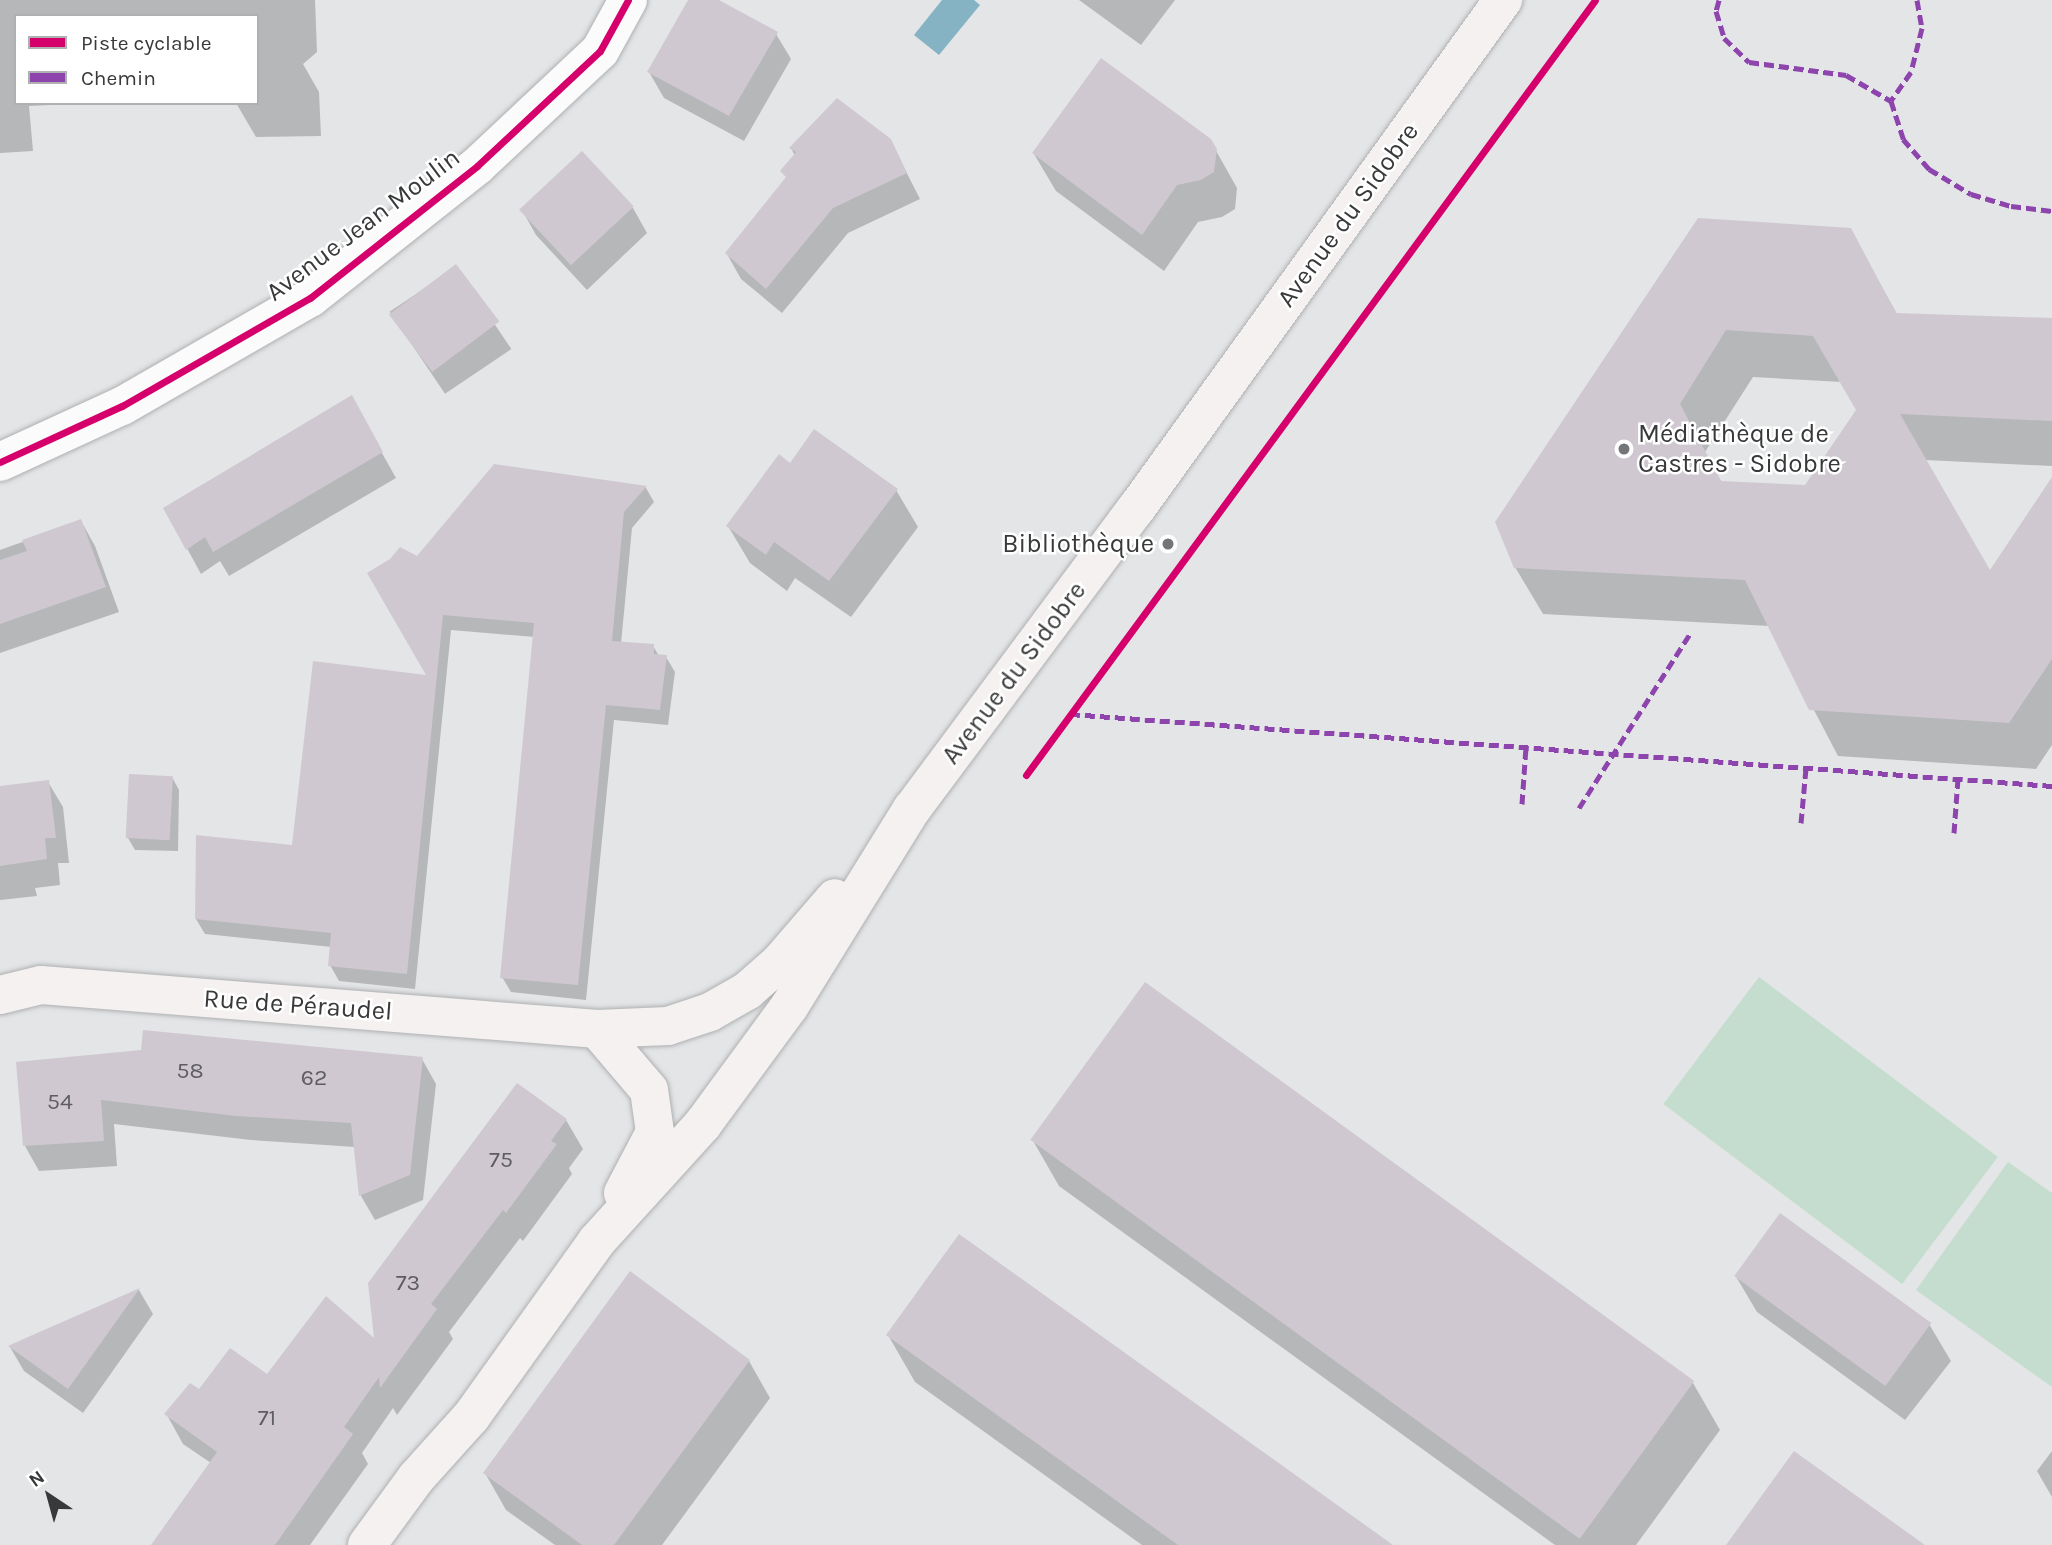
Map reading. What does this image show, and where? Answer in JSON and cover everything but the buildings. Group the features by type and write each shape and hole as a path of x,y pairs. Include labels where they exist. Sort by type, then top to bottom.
{"main road":[{"name":"Avenue du Sidobre","path":"597,1241 703,1124 781,1018 912,809 1144,498 1503,0"},
{"name":"Rue de Péraudel","path":"0,995 41,985 597,1029 668,1026 710,1012 747,991 780,962 912,809"},
{"path":"368,1545 416,1478 471,1417 597,1241 654,1132 649,1090 597,1029"}],"street":[{"name":"Avenue Jean Moulin","path":"0,462 122,406 310,298 477,166 600,51 628,0"}],"green space":[{"path":"1759,977 1998,1157 1902,1284 1663,1104"},
{"path":"2008,1162 2052,1193 2052,1387 1916,1290"}],"water":[{"path":"942,0 974,0 980,5 939,55 914,35"}],"marked path":[{"path":"1719,0 1716,11 1724,38 1749,62 1846,75 1891,101"},
{"path":"1917,0 1922,28 1911,72 1891,101 1903,139 1929,169 1971,194 2011,206 2052,211"},
{"path":"1579,808 1690,634"},
{"path":"1070,714 2052,786"},
{"path":"1522,804 1526,747"},
{"path":"1801,823 1806,768"},
{"path":"1954,833 1958,779"}],"cycle path":[{"path":"0,462 122,406 310,298 477,166 600,51 628,0"},
{"path":"1026,775 1595,0"}],"place":[{"name":"Médiathèque de Castres - Sidobre","path":"1624,449"},
{"name":"Bibliothèque","path":"1168,544"}]}
